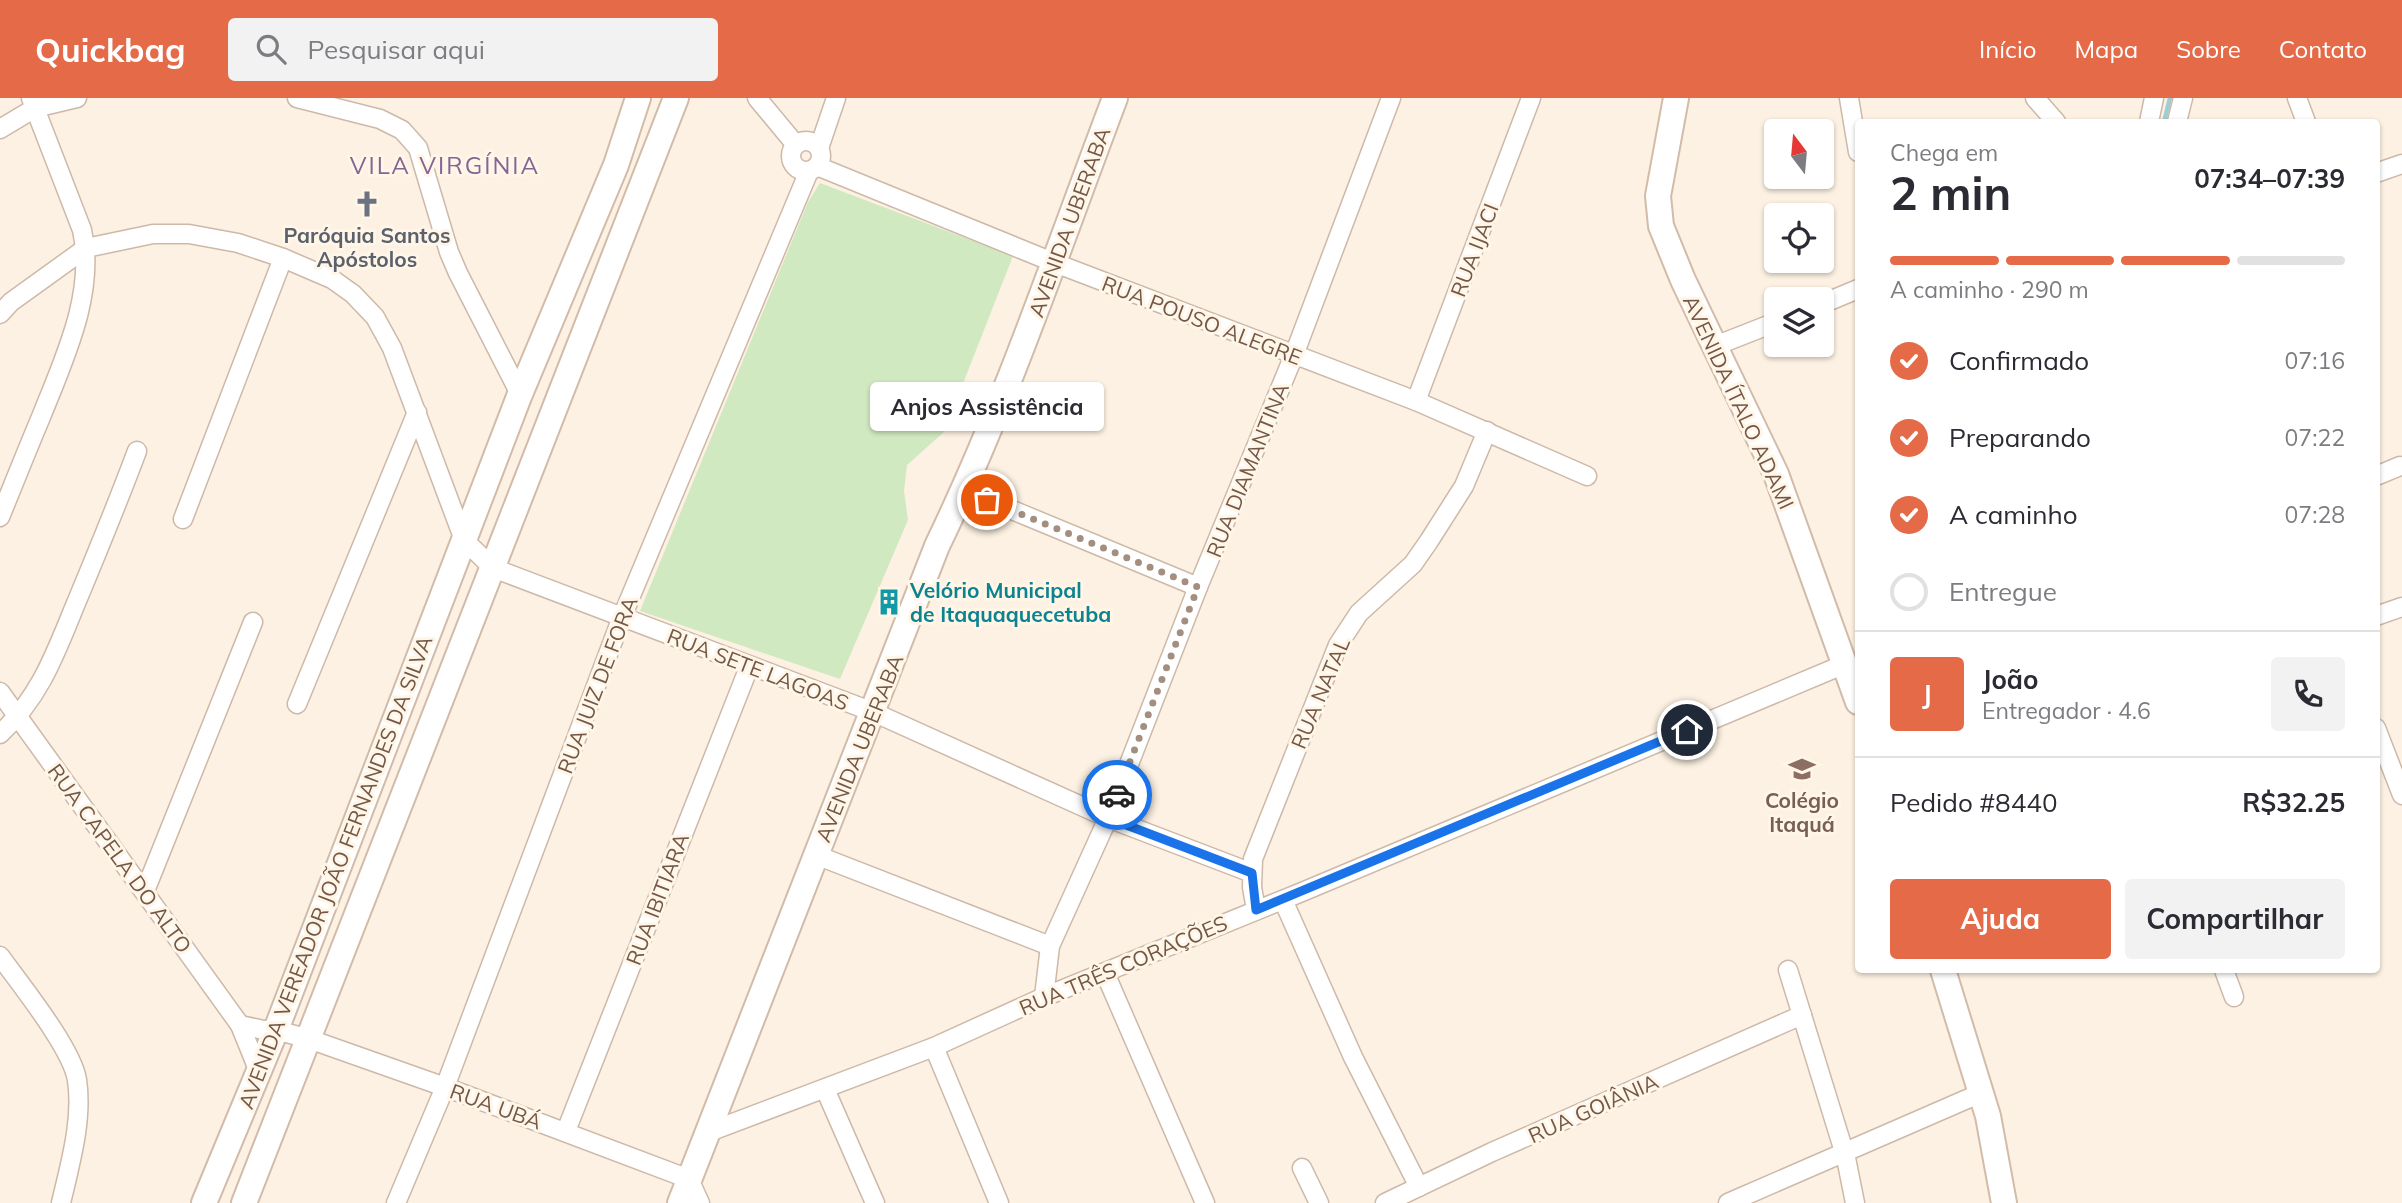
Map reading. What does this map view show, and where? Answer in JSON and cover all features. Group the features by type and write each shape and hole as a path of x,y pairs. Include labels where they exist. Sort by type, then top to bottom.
{"main road":[{"name":"AVENIDA VEREADOR JOÃO FERNANDES DA SILVA","path":"204,1203 276,1030 520,394 615,165 638,98"},
{"name":"AVENIDA VEREADOR JOÃO FERNANDES DA SILVA","path":"244,1203 676,98"},
{"name":"AVENIDA UBERABA","path":"680,1203 937,546 964,490 1055,263 1115,98"},
{"name":"AVENIDA ÍTALO ADAMI","path":"1676,98 1658,196 1666,241 1776,474 1855,693"},
{"path":"406,691 440,703"},
{"path":"1944,973 1994,1141 2004,1203"},
{"path":"222,1159 255,1174"}],"street":[{"path":"0,129 33,103 78,98"},
{"path":"297,98 380,119 402,130 418,148 458,273 520,394"},
{"path":"757,98 796,145"},
{"name":"RUA JUIZ DE FORA","path":"396,1203 445,1087 622,617 815,162 836,98"},
{"name":"RUA DIAMANTINA","path":"1044,997 1050,946 1108,818 1198,587 1294,355 1391,98"},
{"name":"RUA IJACI","path":"1416,401 1531,98"},
{"path":"1849,98 1855,134"},
{"path":"2035,98 2053,119"},
{"path":"2150,119 2154,98"},
{"path":"2178,119 2183,98"},
{"path":"2297,98 2305,119"},
{"path":"0,517 58,375 84,290 86,248 82,230 33,103"},
{"path":"811,142 815,162 800,169 793,163 792,154 796,145 811,142"},
{"name":"RUA POUSO ALEGRE","path":"815,162 1055,263 1416,401 1587,476"},
{"path":"2380,172 2402,164"},
{"path":"0,314 11,302 86,248 153,234 189,234 238,243 332,279 353,294 375,317 391,348 464,540 493,568"},
{"path":"183,519 283,258"},
{"path":"1834,299 1855,290"},
{"path":"1715,346 1764,327"},
{"path":"297,704 416,412"},
{"name":"RUA NATAL","path":"1256,910 1253,859 1338,645 1359,613 1413,564 1464,486 1488,431"},
{"path":"0,734 18,718 33,699 47,671 137,450"},
{"path":"2380,474 2400,466"},
{"path":"964,490 1198,587"},
{"name":"RUA SETE LAGOAS","path":"493,568 873,712 1108,818 1252,873"},
{"path":"2380,615 2402,607"},
{"path":"145,891 253,622"},
{"name":"RUA TRÊS CORAÇÕES","path":"709,1132 934,1047 1044,997 1283,900 1845,664"},
{"name":"RUA IBITIARA","path":"566,1131 749,667"},
{"name":"RUA CAPELA DO ALTO","path":"0,692 240,1025 259,1072"},
{"path":"2380,739 2402,795"},
{"path":"816,855 1050,946"},
{"path":"1283,900 1353,1057 1419,1187"},
{"path":"0,956 67,1053 76,1077 78,1101 74,1139 61,1203"},
{"path":"1788,970 1844,1152 1855,1203"},
{"path":"1105,973 1205,1203"},
{"path":"2225,973 2234,997"},
{"name":"RUA GOIÂNIA","path":"1385,1203 1802,1015"},
{"path":"240,1025 276,1030"},
{"name":"RUA UBÁ","path":"276,1030 445,1087 689,1179"},
{"path":"934,1047 999,1203"},
{"path":"825,1089 875,1203"},
{"path":"1728,1203 1981,1093"},
{"path":"1302,1168 1320,1203"},
{"path":"689,1179 700,1203"}],"green space":[{"path":"820,183 1013,256 944,432 907,465 904,491 908,520 840,679 640,611 808,202"}],"waterway":[{"path":"2165,119 2170,98"}],"way so far":[{"path":"987,500 1198,587 1117,795"}],"place":[{"name":"Paróquia Santos Apóstolos","path":"367,204"},
{"name":"Anjos Assistência","path":"987,500"},
{"name":"Velório Municipal de Itaquaquecetuba","path":"889,602"},
{"name":"Colégio Itaquá","path":"1802,769"}],"district":[{"name":"VILA VIRGÍNIA","path":"445,165"}],"route":[{"path":"1117,795 1108,818 1252,873 1256,910 1687,730"}]}
